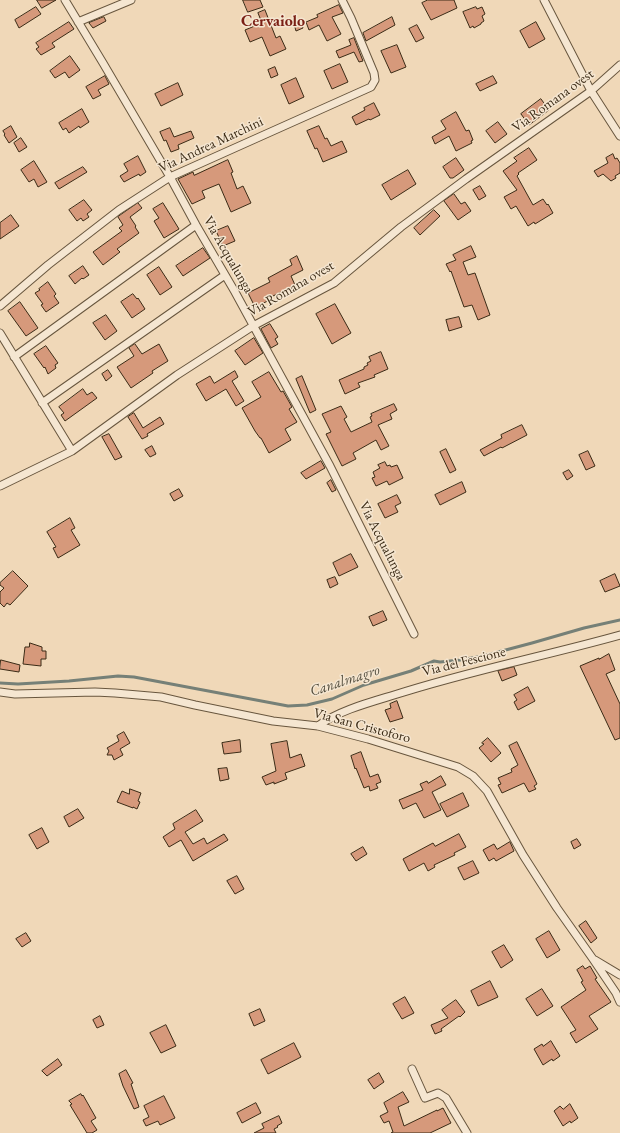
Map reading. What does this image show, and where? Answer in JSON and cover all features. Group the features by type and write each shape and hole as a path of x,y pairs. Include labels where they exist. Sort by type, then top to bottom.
{"street":[{"name":"Via Acqualunga","path":"65,0 104,63 235,292 330,466 414,634"},
{"path":"78,22 131,0"},
{"name":"Via Andrea Marchini","path":"0,306 48,265 119,210 170,177 371,87 374,80 374,73 342,0"},
{"path":"544,0 591,91 620,136"},
{"name":"Via Romana ovest","path":"0,486 72,451 177,375 253,326 334,283 401,227 591,91 620,65"},
{"path":"14,356 196,225"},
{"path":"42,403 225,274"},
{"path":"0,333 72,451"},
{"name":"Via del Fescione","path":"318,726 332,716 424,685 620,635"},
{"name":"Via San Cristoforo","path":"0,692 15,694 95,692 160,697 272,721 318,726 368,739 458,767 473,776 487,791 523,855 557,908 616,993 620,1002"},
{"path":"593,959 620,975"},
{"path":"412,1069 426,1098 438,1093 443,1095 467,1133"}],"building":[{"path":"37,0 56,0 42,8"},
{"path":"243,0 260,0 263,7 248,12"},
{"path":"428,0 454,0 457,8 431,20 422,3"},
{"path":"339,5 343,13 332,17 341,34 327,41 319,25 309,30 306,22"},
{"path":"36,7 41,14 19,28 15,20"},
{"path":"476,7 477,9 482,7 485,14 482,16 484,21 474,28 473,26 470,28 463,12"},
{"path":"265,10 276,38 280,36 286,49 270,56 262,37 250,42 245,30 262,23 258,13"},
{"path":"104,17 106,21 93,28 89,23"},
{"path":"392,17 395,25 366,41 363,33"},
{"path":"300,21 303,28 296,31 294,24"},
{"path":"69,22 74,29 52,43 55,47 41,55 36,49 39,47 36,43"},
{"path":"536,22 545,39 529,48 520,31"},
{"path":"417,25 424,38 416,42 409,29"},
{"path":"354,38 363,61 359,62 354,52 339,58 336,51 351,45 349,40"},
{"path":"397,45 406,67 391,73 381,51"},
{"path":"70,56 80,70 69,78 65,72 55,78 50,71"},
{"path":"340,64 348,82 332,89 324,71"},
{"path":"275,67 278,75 271,78 268,70"},
{"path":"105,76 109,84 98,90 101,95 93,99 86,87"},
{"path":"493,76 497,83 480,91 476,84"},
{"path":"296,78 304,97 289,104 281,85"},
{"path":"178,83 183,95 161,106 155,94"},
{"path":"541,99 549,110 529,125 521,114"},
{"path":"374,103 380,115 356,125 352,117"},
{"path":"82,109 89,122 80,128 79,126 69,133 66,128 63,130 59,123"},
{"path":"456,112 466,131 469,130 473,140 471,141 472,143 456,151 449,136 435,144 432,137 446,129 441,121"},
{"path":"498,122 507,134 495,143 486,131"},
{"path":"11,126 17,137 9,143 3,131"},
{"path":"319,126 325,139 327,138 331,146 342,141 347,152 323,162 307,131"},
{"path":"170,128 174,137 191,131 194,138 178,145 179,149 171,152 166,140 164,141 160,132"},
{"path":"21,138 27,147 19,152 14,143"},
{"path":"529,148 537,160 518,173 519,174 517,176 533,205 543,199 553,213 535,224 534,222 528,226 516,206 511,209 504,197 517,190 503,171 517,161 514,158"},
{"path":"613,154 615,159 617,158 620,163 620,173 611,181 603,174 598,177 594,171 608,163 606,158"},
{"path":"138,156 146,172 124,182 120,176 128,171 124,164"},
{"path":"456,158 464,170 453,178 450,178 443,167"},
{"path":"228,160 233,172 231,173 237,189 243,186 251,203 231,212 219,184 202,191 205,198 192,204 178,179 193,172 194,175"},
{"path":"34,161 47,182 38,187 34,179 29,182 21,170"},
{"path":"83,167 87,172 59,189 55,183"},
{"path":"408,170 416,184 391,200 382,185"},
{"path":"480,186 486,196 479,200 473,190"},
{"path":"454,194 461,204 465,202 471,211 458,220 444,201"},
{"path":"84,200 92,210 87,214 89,217 83,221 81,218 77,221 69,210"},
{"path":"138,203 142,208 130,217 139,233 117,249 120,252 103,265 93,252 122,231 119,228 123,225 118,217"},
{"path":"163,203 179,229 164,238 154,221 159,218 153,209"},
{"path":"434,210 440,216 420,235 414,228"},
{"path":"11,215 19,226 0,239 0,223"},
{"path":"228,226 235,241 223,246 216,231"},
{"path":"471,246 476,257 463,262 468,275 475,273 490,315 478,320 472,305 464,307 451,271 450,272 446,264 456,260 453,255"},
{"path":"203,248 210,258 183,276 176,266"},
{"path":"297,256 303,270 291,276 295,285 255,307 248,293 270,282 268,278 292,265 290,260"},
{"path":"83,266 89,275 83,279 82,278 75,284 69,276"},
{"path":"159,267 172,287 160,295 147,275"},
{"path":"48,282 56,294 54,296 59,303 46,312 41,305 43,304 35,293"},
{"path":"133,294 137,299 138,298 145,309 132,318 121,302"},
{"path":"20,302 38,328 26,336 8,311"},
{"path":"335,304 351,333 332,344 316,314"},
{"path":"106,315 117,331 105,340 93,323"},
{"path":"459,317 462,327 449,331 446,320"},
{"path":"270,324 278,337 275,339 278,344 271,348 261,329"},
{"path":"254,338 263,353 245,365 235,351"},
{"path":"135,344 142,354 159,344 168,361 152,371 153,373 131,388 117,367 134,356 129,348"},
{"path":"46,346 58,363 55,365 56,368 48,374 45,367 44,368 34,354"},
{"path":"381,352 388,369 374,375 375,377 358,383 360,387 345,394 339,380 364,369 364,367 368,365 367,363 371,361 369,357"},
{"path":"108,370 112,376 106,381 102,374"},
{"path":"235,371 238,377 232,381 244,401 236,406 226,389 206,401 196,384 210,376 214,383"},
{"path":"269,372 281,392 283,391 292,407 289,409 297,422 285,429 291,440 269,453 242,408 261,397 252,382"},
{"path":"302,376 316,410 310,413 296,379"},
{"path":"83,389 87,395 92,392 97,398 65,421 61,415 64,413 59,407"},
{"path":"394,404 397,410 390,414 392,419 378,425 389,446 381,450 376,440 353,453 356,459 342,466 326,434 331,432 322,414 341,406 347,417 344,419 351,432 372,422 370,417 372,416 371,414"},
{"path":"134,413 143,428 160,417 164,424 147,434 148,436 142,439 128,417"},
{"path":"522,425 527,435 484,456 480,450 502,438 501,435"},
{"path":"109,434 122,457 115,460 102,437"},
{"path":"152,446 156,454 150,457 145,450"},
{"path":"446,449 456,470 450,473 440,452"},
{"path":"588,451 595,466 586,470 579,455"},
{"path":"321,461 325,468 306,479 301,473"},
{"path":"385,462 387,466 390,465 391,467 397,465 403,478 389,485 387,481 376,486 372,478 375,477 373,472 380,468 378,465"},
{"path":"569,470 573,476 567,480 563,473"},
{"path":"331,480 336,490 332,492 327,483"},
{"path":"462,482 466,492 440,505 435,495"},
{"path":"179,489 183,496 174,501 170,494"},
{"path":"397,495 401,503 395,506 398,512 385,518 378,504"},
{"path":"70,518 75,528 71,530 80,545 58,558 53,548 56,547 47,532"},
{"path":"351,554 358,567 339,576 333,563"},
{"path":"13,571 28,586 10,605 7,603 4,607 0,603 0,592 4,588 0,585 0,583"},
{"path":"615,574 620,586 605,592 600,581"},
{"path":"335,577 338,584 330,588 327,580"},
{"path":"383,611 387,620 373,626 369,617"},
{"path":"30,643 42,647 42,651 46,651 46,659 41,659 41,666 23,664 25,647 29,647"},
{"path":"609,654 615,670 606,674 620,704 620,738 615,740 580,666"},
{"path":"1,660 20,665 19,672 0,669"},
{"path":"514,667 517,675 502,681 498,671"},
{"path":"528,687 535,701 518,710 514,702 517,700 514,695"},
{"path":"397,701 403,718 390,722 385,710 391,708 390,704"},
{"path":"124,732 130,743 120,749 123,755 114,760 112,755 107,755 109,751 107,748 119,741 117,736"},
{"path":"488,738 501,753 491,762 479,748"},
{"path":"240,740 241,752 224,754 222,743"},
{"path":"287,741 290,758 301,754 305,766 285,773 287,779 274,784 274,782 266,785 262,777 276,771 271,744"},
{"path":"517,742 537,784 534,786 536,789 529,792 524,783 502,793 498,785 501,784 498,778 512,772 511,769 518,765 509,746"},
{"path":"361,752 370,777 378,774 381,782 376,784 378,788 370,791 369,786 364,788 351,756"},
{"path":"227,768 229,779 220,781 218,769"},
{"path":"441,776 446,785 432,792 441,810 424,818 416,803 403,809 399,800 423,790 420,784 427,781 428,783"},
{"path":"130,789 141,793 138,801 140,802 137,809 117,802 122,791 129,794"},
{"path":"463,793 469,806 447,817 440,804"},
{"path":"78,809 84,818 69,827 64,817"},
{"path":"196,810 203,821 185,832 193,844 204,838 207,844 224,834 228,840 193,861 181,840 169,847 163,837 175,829 173,824"},
{"path":"42,828 49,842 37,849 29,835"},
{"path":"459,834 466,847 454,853 455,855 434,865 435,867 428,871 424,863 409,871 403,859 433,843 435,846"},
{"path":"577,839 581,845 574,849 571,842"},
{"path":"510,842 514,851 496,861 494,858 489,861 483,850 494,844 497,849"},
{"path":"363,847 367,854 356,861 351,854"},
{"path":"473,861 479,873 464,880 458,868"},
{"path":"237,876 244,889 235,894 227,881"},
{"path":"586,921 597,938 591,943 579,926"},
{"path":"549,931 560,950 547,958 536,939"},
{"path":"26,933 31,941 22,947 16,939"},
{"path":"504,945 513,960 501,968 492,952"},
{"path":"583,966 585,969 590,966 597,978 595,979 611,1002 589,1016 598,1029 576,1043 570,1033 576,1030 561,1007 586,990 581,982 583,981 577,970"},
{"path":"490,981 498,997 478,1006 471,991"},
{"path":"542,989 553,1006 537,1016 526,999"},
{"path":"405,997 414,1013 402,1019 393,1004"},
{"path":"456,1000 465,1012 441,1029 442,1031 435,1034 431,1025 448,1018 442,1010"},
{"path":"260,1009 265,1021 254,1026 249,1014"},
{"path":"100,1016 104,1025 97,1028 93,1020"},
{"path":"166,1025 176,1046 161,1053 150,1033"},
{"path":"551,1041 560,1056 543,1065 534,1049"},
{"path":"294,1043 301,1057 268,1074 261,1060"},
{"path":"58,1059 62,1065 47,1076 42,1071"},
{"path":"126,1070 133,1083 131,1084 139,1107 134,1109 119,1074"},
{"path":"379,1073 384,1082 374,1089 368,1080"},
{"path":"403,1092 409,1102 398,1107 404,1126 443,1108 451,1123 430,1133 391,1133 393,1132 389,1121 384,1123 380,1116 388,1112 384,1103"},
{"path":"81,1094 96,1118 91,1121 97,1130 92,1133 87,1133 70,1105 72,1104 69,1101"},
{"path":"164,1096 175,1118 160,1125 158,1121 146,1126 143,1120 149,1117 144,1106"},
{"path":"256,1103 261,1113 242,1123 237,1113"},
{"path":"570,1104 578,1118 563,1126 554,1111 560,1106 563,1109"},
{"path":"279,1116 282,1123 274,1129 276,1133 254,1133 264,1128 262,1124"}],"waterway":[{"name":"Canalmagro","path":"0,683 18,684 118,676 134,677 288,706 307,705 332,699 364,685 411,671 434,661 440,662 460,660 483,656 584,628 620,620"}],"district":[{"name":"Cervaiolo","path":"273,22"}]}
